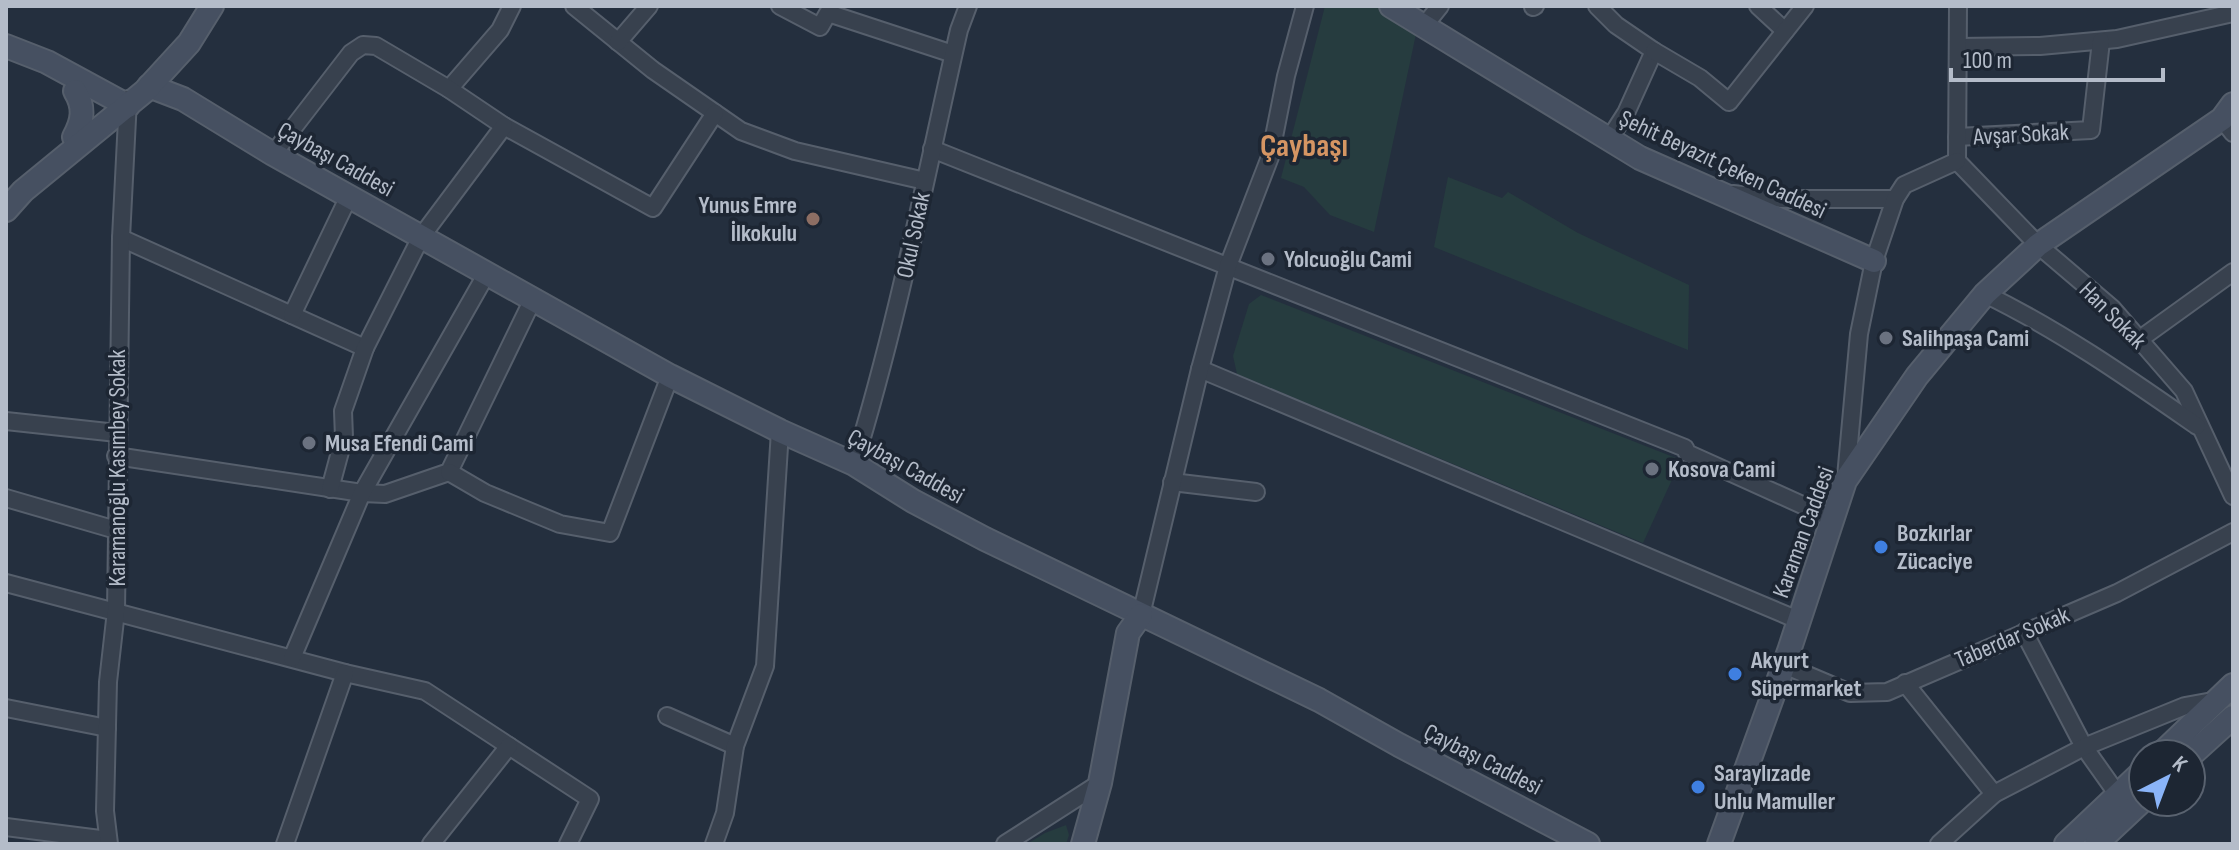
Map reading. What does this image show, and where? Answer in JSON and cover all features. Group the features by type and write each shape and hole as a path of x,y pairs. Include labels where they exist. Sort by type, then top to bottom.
{"street":[{"path":"449,89 500,30 512,6"},
{"path":"574,6 618,42 741,131 795,151 925,181"},
{"path":"618,42 649,6"},
{"path":"780,6 820,27 828,13 953,54"},
{"name":"Okul Sokak","path":"854,464 901,294 953,54 968,6"},
{"path":"1083,844 1100,783 1128,633 1141,615 1200,369 1228,266 1270,157 1286,76 1305,6"},
{"name":"Şehit Beyazıt Çeken Caddesi","path":"1391,6 1608,141 1713,193 1874,261"},
{"path":"1424,26 1440,6"},
{"path":"1597,6 1616,25 1700,78 1729,102 1805,6"},
{"path":"1758,6 1785,31"},
{"path":"1845,481 1859,334 1874,261 1895,199 1904,185 1957,161 1958,6"},
{"path":"23,191 182,51 211,8"},
{"path":"6,210 41,165 74,137 127,101 192,22 211,8"},
{"path":"1958,47 2040,46 2101,41 2233,13"},
{"name":"Avşar Sokak","path":"1957,137 2091,130 2101,41"},
{"path":"273,154 351,53 363,45 376,46 504,126 653,208 715,113"},
{"path":"6,47 47,62 127,101"},
{"path":"6,47 75,91 127,101"},
{"path":"182,51 179,80 184,95 199,110"},
{"path":"1608,141 1626,113 1654,51"},
{"path":"74,137 82,113 82,105 75,91"},
{"name":"Çaybaşı Caddesi","path":"127,101 193,116 199,110 670,376 854,464 913,501 985,539 1319,700 1588,844"},
{"name":"Karamanoğlu Kasımbey Sokak","path":"109,842 105,811 108,682 116,611 116,456 127,101"},
{"name":"Karaman Caddesi","path":"1719,844 1784,665 1845,481 1917,376 1985,294 2038,245 2229,119"},
{"path":"330,489 344,437 343,411 365,348 421,237 504,126"},
{"path":"932,149 1356,320 1685,448 1687,453 1831,518"},
{"name":"Han Sokak","path":"1957,161 2038,245 2112,308 2184,391 2233,496"},
{"path":"1713,193 1782,199 1895,199"},
{"path":"292,315 349,196"},
{"path":"121,238 365,348"},
{"path":"2140,339 2233,272"},
{"path":"292,658 362,493 487,273"},
{"path":"1985,294 2029,315 2092,353 2200,427"},
{"path":"116,456 362,493 385,494 449,472 533,299"},
{"path":"1200,369 1798,620"},
{"path":"449,472 485,493 560,524 610,533 670,376"},
{"path":"6,421 117,433"},
{"path":"714,844 725,813 735,746 765,666 780,431"},
{"path":"1172,482 1256,492"},
{"path":"6,498 116,530"},
{"name":"Taberdar Sokak","path":"1784,665 1850,693 1887,692 2117,593 2233,532"},
{"path":"6,583 345,673 425,691 590,799 568,844"},
{"path":"2024,632 2084,747 2118,795"},
{"path":"285,844 345,673"},
{"path":"1905,683 1994,794"},
{"path":"1939,844 1994,794 2084,747 2225,693"},
{"path":"2178,738 2225,693"},
{"path":"6,708 107,728"},
{"path":"667,716 735,746"},
{"path":"2207,741 2233,717"},
{"path":"431,844 509,746"},
{"path":"1005,844 1100,783"},
{"path":"2066,844 2127,786"},
{"path":"2106,840 2127,817"},
{"path":"6,827 109,842"}],"green space":[{"path":"1325,6 1378,6 1416,34 1374,232 1330,215 1304,187 1281,178"},
{"path":"1448,177 1502,198 1508,192 1578,233 1689,285 1688,350 1434,247"},
{"path":"1261,295 1681,460 1643,543 1237,374 1233,356 1249,304"},
{"path":"1066,825 1069,835 1066,844 1027,844 1045,833"}],"place":[{"name":"Yunus Emre İlkokulu","path":"813,219"},
{"name":"Yolcuoğlu Cami","path":"1268,259"},
{"name":"Salihpaşa Cami","path":"1886,338"},
{"name":"Musa Efendi Cami","path":"309,443"},
{"name":"Kosova Cami","path":"1652,469"},
{"name":"Bozkırlar Zücaciye","path":"1881,547"},
{"name":"Akyurt Süpermarket","path":"1735,674"},
{"name":"Saraylızade Unlu Mamuller","path":"1698,787"}],"district":[{"name":"Çaybaşı","path":"1304,145"}]}
